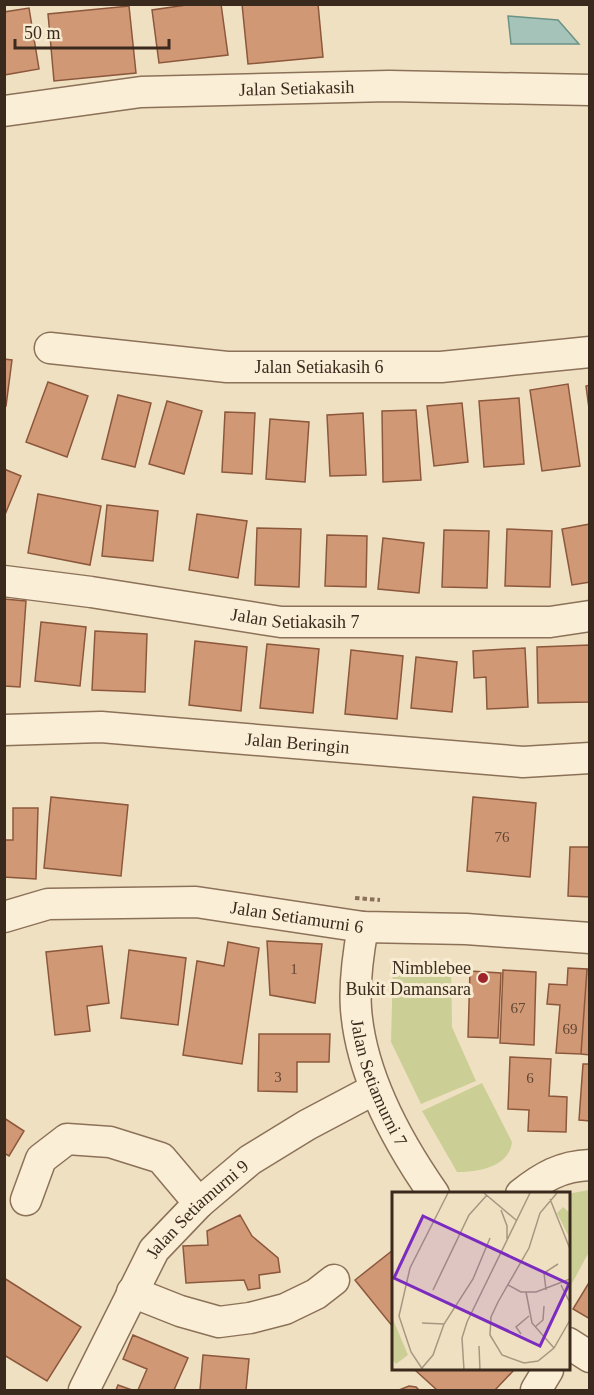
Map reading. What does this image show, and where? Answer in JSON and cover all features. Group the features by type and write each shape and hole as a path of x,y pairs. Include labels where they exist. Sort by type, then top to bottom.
{"street":[{"name":"Jalan Setiakasih","path":"4,111 141,92 389,86 590,90"},
{"name":"Jalan Setiakasih 6","path":"50,348 227,367 441,367 590,352"},
{"name":"Jalan Setiakasih 7","path":"4,581 91,592 281,622 550,622 590,616"},
{"name":"Jalan Beringin","path":"4,730 101,728 523,762 590,758"},
{"name":"Jalan Setiamurni 6","path":"4,917 48,904 196,902 363,927 466,929 590,938"},
{"name":"Jalan Setiamurni 7","path":"363,927 356,967 356,1009 362,1050 375,1089 415,1167 433,1192"},
{"name":"Jalan Setiamurni 9","path":"84,1390 154,1250 199,1203 250,1160 307,1125 375,1089"},
{"path":"26,1200 41,1159 67,1139 110,1142 161,1158 199,1203"},
{"path":"524,1192 549,1174 572,1166 590,1165"},
{"path":"132,1292 180,1311 219,1322 250,1318 285,1309 316,1294 334,1280"},
{"path":"570,1344 590,1358"},
{"path":"536,1390 548,1371"}],"green space":[{"path":"393,965 451,966 452,1027 476,1081 421,1104 391,1042"},
{"path":"482,1083 512,1142 510,1150 505,1157 491,1166 474,1171 457,1172 422,1111"},
{"path":"589,1190 589,1252 570,1287 570,1193"}],"water":[{"path":"508,16 558,20 579,44 511,44"}],"building":[{"path":"193,4 221,4 228,55 159,63 152,10"},
{"path":"242,4 318,4 323,57 248,64"},
{"path":"129,6 136,73 54,81 48,14"},
{"path":"29,8 39,69 4,75 4,12"},
{"path":"4,359 12,360 6,406 4,406"},
{"path":"48,382 88,396 67,457 26,442"},
{"path":"568,384 580,466 542,471 530,390"},
{"path":"590,385 590,416 586,386"},
{"path":"118,395 151,403 135,467 102,459"},
{"path":"519,398 524,464 484,467 479,401"},
{"path":"167,401 202,411 184,474 149,464"},
{"path":"462,403 468,462 434,466 427,406"},
{"path":"416,410 421,480 383,482 382,411"},
{"path":"225,412 255,413 252,474 222,472"},
{"path":"363,413 366,475 330,476 327,415"},
{"path":"270,419 309,422 305,482 266,479"},
{"path":"4,469 21,476 4,517"},
{"path":"38,494 101,506 90,565 28,553"},
{"path":"107,505 158,511 153,561 102,556"},
{"path":"197,514 247,521 238,578 189,570"},
{"path":"590,524 590,582 572,585 562,529"},
{"path":"257,528 301,529 299,587 255,585"},
{"path":"507,529 552,531 550,587 505,586"},
{"path":"444,530 489,531 487,588 442,587"},
{"path":"327,535 367,536 366,587 325,586"},
{"path":"383,538 424,543 419,593 378,589"},
{"path":"4,599 26,601 20,687 4,686"},
{"path":"41,622 86,627 80,686 35,681"},
{"path":"95,631 147,634 145,692 92,690"},
{"path":"195,641 247,647 241,711 189,705"},
{"path":"267,644 319,649 313,713 260,708"},
{"path":"590,645 590,702 538,703 537,647"},
{"path":"525,648 528,707 487,709 486,677 474,678 473,651"},
{"path":"351,650 403,656 397,719 345,714"},
{"path":"416,657 457,662 452,712 411,708"},
{"path":"51,797 128,805 121,876 44,868"},
{"path":"473,797 536,803 530,877 467,871"},
{"path":"13,808 38,808 36,879 4,877 4,840 13,840"},
{"path":"570,847 590,847 590,897 568,896"},
{"path":"267,941 322,944 315,1003 270,995"},
{"path":"228,942 259,948 242,1064 183,1055 197,961 224,966"},
{"path":"102,946 109,1003 87,1006 90,1031 55,1035 46,952"},
{"path":"129,950 186,958 178,1025 121,1018"},
{"path":"568,968 587,969 581,1054 556,1053 560,1005 547,1004 549,984 567,985"},
{"path":"587,969 590,970 590,1055 581,1054"},
{"path":"503,970 536,972 534,1045 500,1043"},
{"path":"470,971 501,973 498,1038 468,1037"},
{"path":"259,1034 330,1034 329,1062 297,1062 297,1092 258,1091"},
{"path":"510,1057 551,1059 549,1096 567,1097 566,1132 528,1131 529,1110 508,1109"},
{"path":"583,1064 590,1064 590,1121 579,1120"},
{"path":"4,1118 24,1131 9,1156 4,1153"},
{"path":"240,1215 252,1236 278,1258 280,1272 259,1275 260,1288 248,1290 244,1280 186,1283 183,1246 208,1245 207,1231"},
{"path":"392,1251 392,1326 355,1280"},
{"path":"4,1278 81,1327 47,1381 4,1355"},
{"path":"590,1281 590,1319 573,1309"},
{"path":"133,1335 188,1358 174,1390 138,1390 147,1369 123,1359"},
{"path":"203,1355 249,1359 246,1390 200,1390"},
{"path":"416,1371 513,1371 495,1390 437,1390"},
{"path":"118,1385 132,1390 116,1390"},
{"path":"409,1386 419,1390 399,1390"}],"place":[{"name":"Nimblebee Bukit Damansara","path":"483,978"}]}
